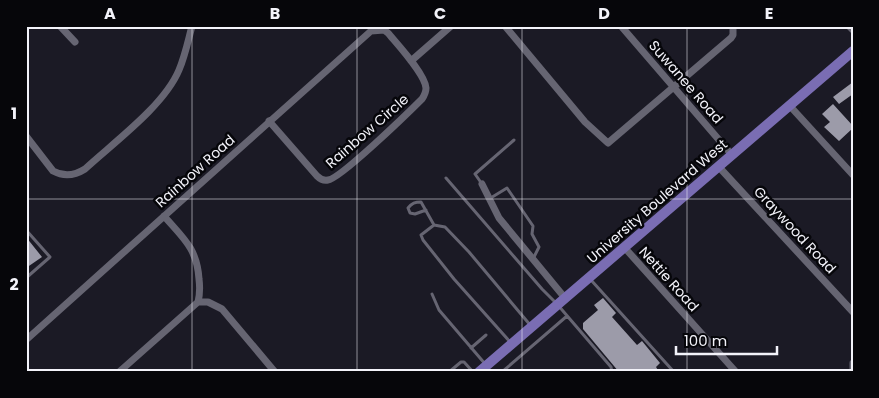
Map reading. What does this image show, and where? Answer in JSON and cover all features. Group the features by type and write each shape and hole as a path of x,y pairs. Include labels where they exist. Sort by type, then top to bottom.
{"main road":[{"name":"University Boulevard West","path":"484,369 853,51"}],"street":[{"path":"60,26 75,42"},
{"path":"26,136 53,171 65,175 78,174 156,104 171,85 179,70 192,26"},
{"path":"412,61 451,26"},
{"path":"505,26 585,122 608,143 733,34 733,26"},
{"name":"Suwanee Road","path":"622,26 732,154"},
{"path":"849,26 853,30"},
{"name":"Rainbow Road","path":"26,340 371,30 384,30"},
{"name":"Rainbow Circle","path":"269,121 317,176 324,180 335,177 422,100 426,93 426,86 412,61 384,30"},
{"path":"789,105 853,175"},
{"name":"Graywood Road","path":"718,166 853,312"},
{"path":"482,184 499,218 532,259 561,301"},
{"path":"119,372 198,302 200,290 199,277 194,253 188,243 164,216"},
{"name":"Nettie Road","path":"624,247 736,372"},
{"path":"198,302 208,302 222,310 275,372"},
{"path":"853,363 853,371"}],"lane":[{"path":"482,184 475,174 514,140"},
{"path":"446,178 542,289 561,301 567,316 611,367 612,372"},
{"path":"489,199 507,188 533,226 532,234 539,248 532,259"},
{"path":"426,210 415,214 410,213 408,208 411,204 421,202 426,210 434,225"},
{"path":"512,344 454,279 421,235 434,225 445,227 469,252 531,327"},
{"path":"26,230 50,257 26,278"},
{"path":"589,277 674,372"},
{"path":"432,294 439,310 471,348 484,369"},
{"path":"502,372 567,316"},
{"path":"471,348 486,335"},
{"path":"449,372 461,362 464,362 472,372"}],"building":[{"path":"853,82 853,94 839,104 833,97"},
{"path":"833,104 853,126 839,141 824,127 830,122 822,114"},
{"path":"26,237 42,257 26,268"},
{"path":"603,298 616,313 612,317 637,345 642,341 660,363 656,367 659,372 619,372 583,329 583,323 598,310 594,305"}]}
